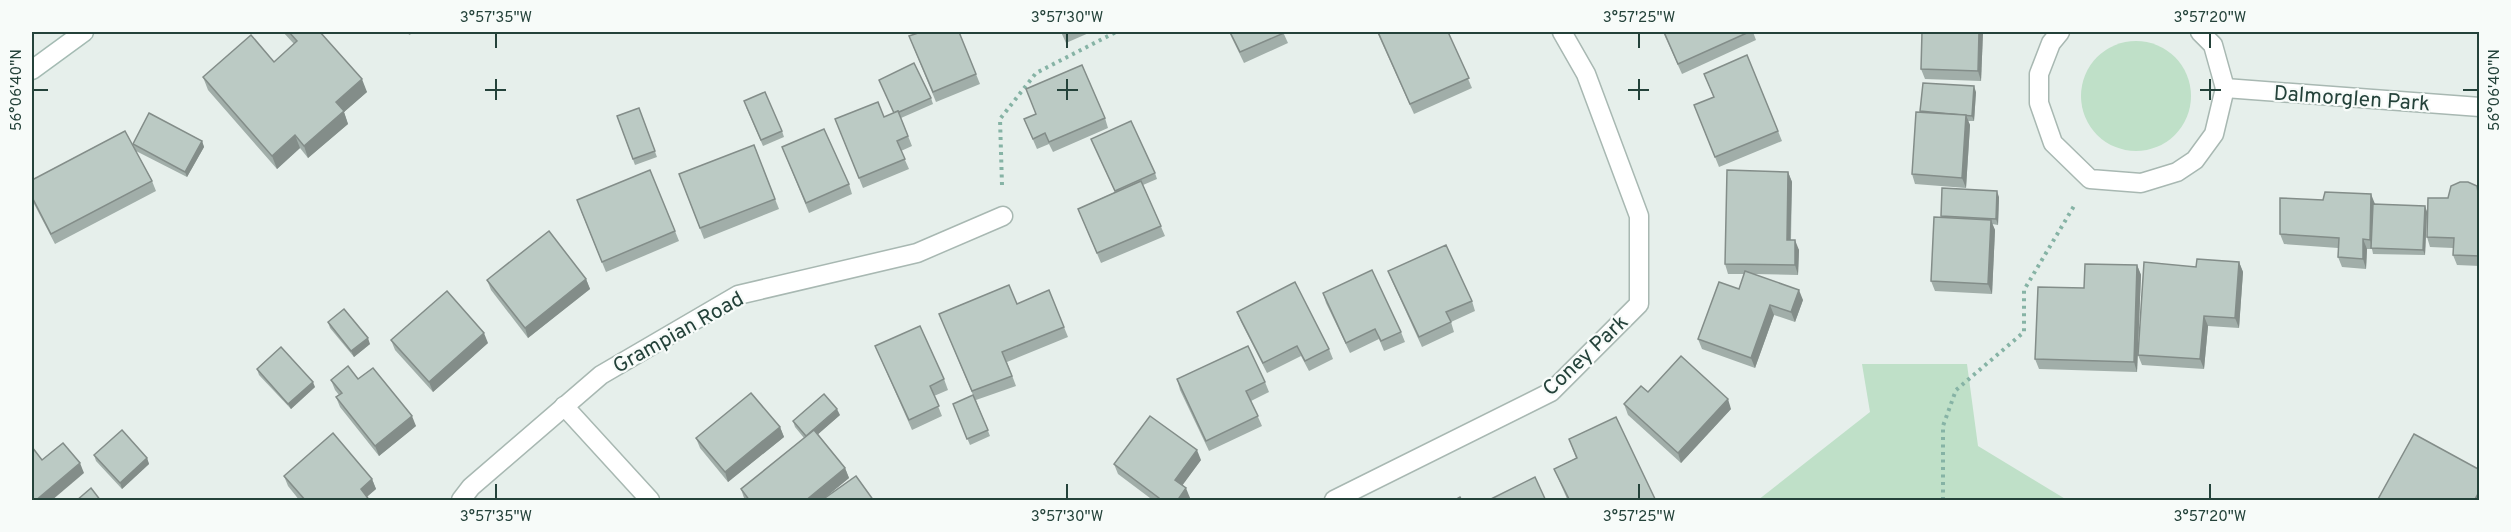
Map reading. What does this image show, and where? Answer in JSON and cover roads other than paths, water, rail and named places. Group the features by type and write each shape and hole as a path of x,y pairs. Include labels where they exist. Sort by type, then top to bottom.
{"street":[{"path":"32,70 84,32"},
{"name":"Coney Park","path":"1334,501 1551,392 1640,304 1640,216 1586,74 1562,32"},
{"path":"2060,32 2051,43 2039,74 2039,103 2054,143 2091,179 2141,183 2177,172 2195,160 2214,134 2225,88 2213,45 2200,32"},
{"name":"Dalmorglen Park","path":"2225,88 2480,107"},
{"name":"Grampian Road","path":"461,501 471,487 601,375 738,295 917,253 1003,216"},
{"path":"564,406 650,501"}]}
